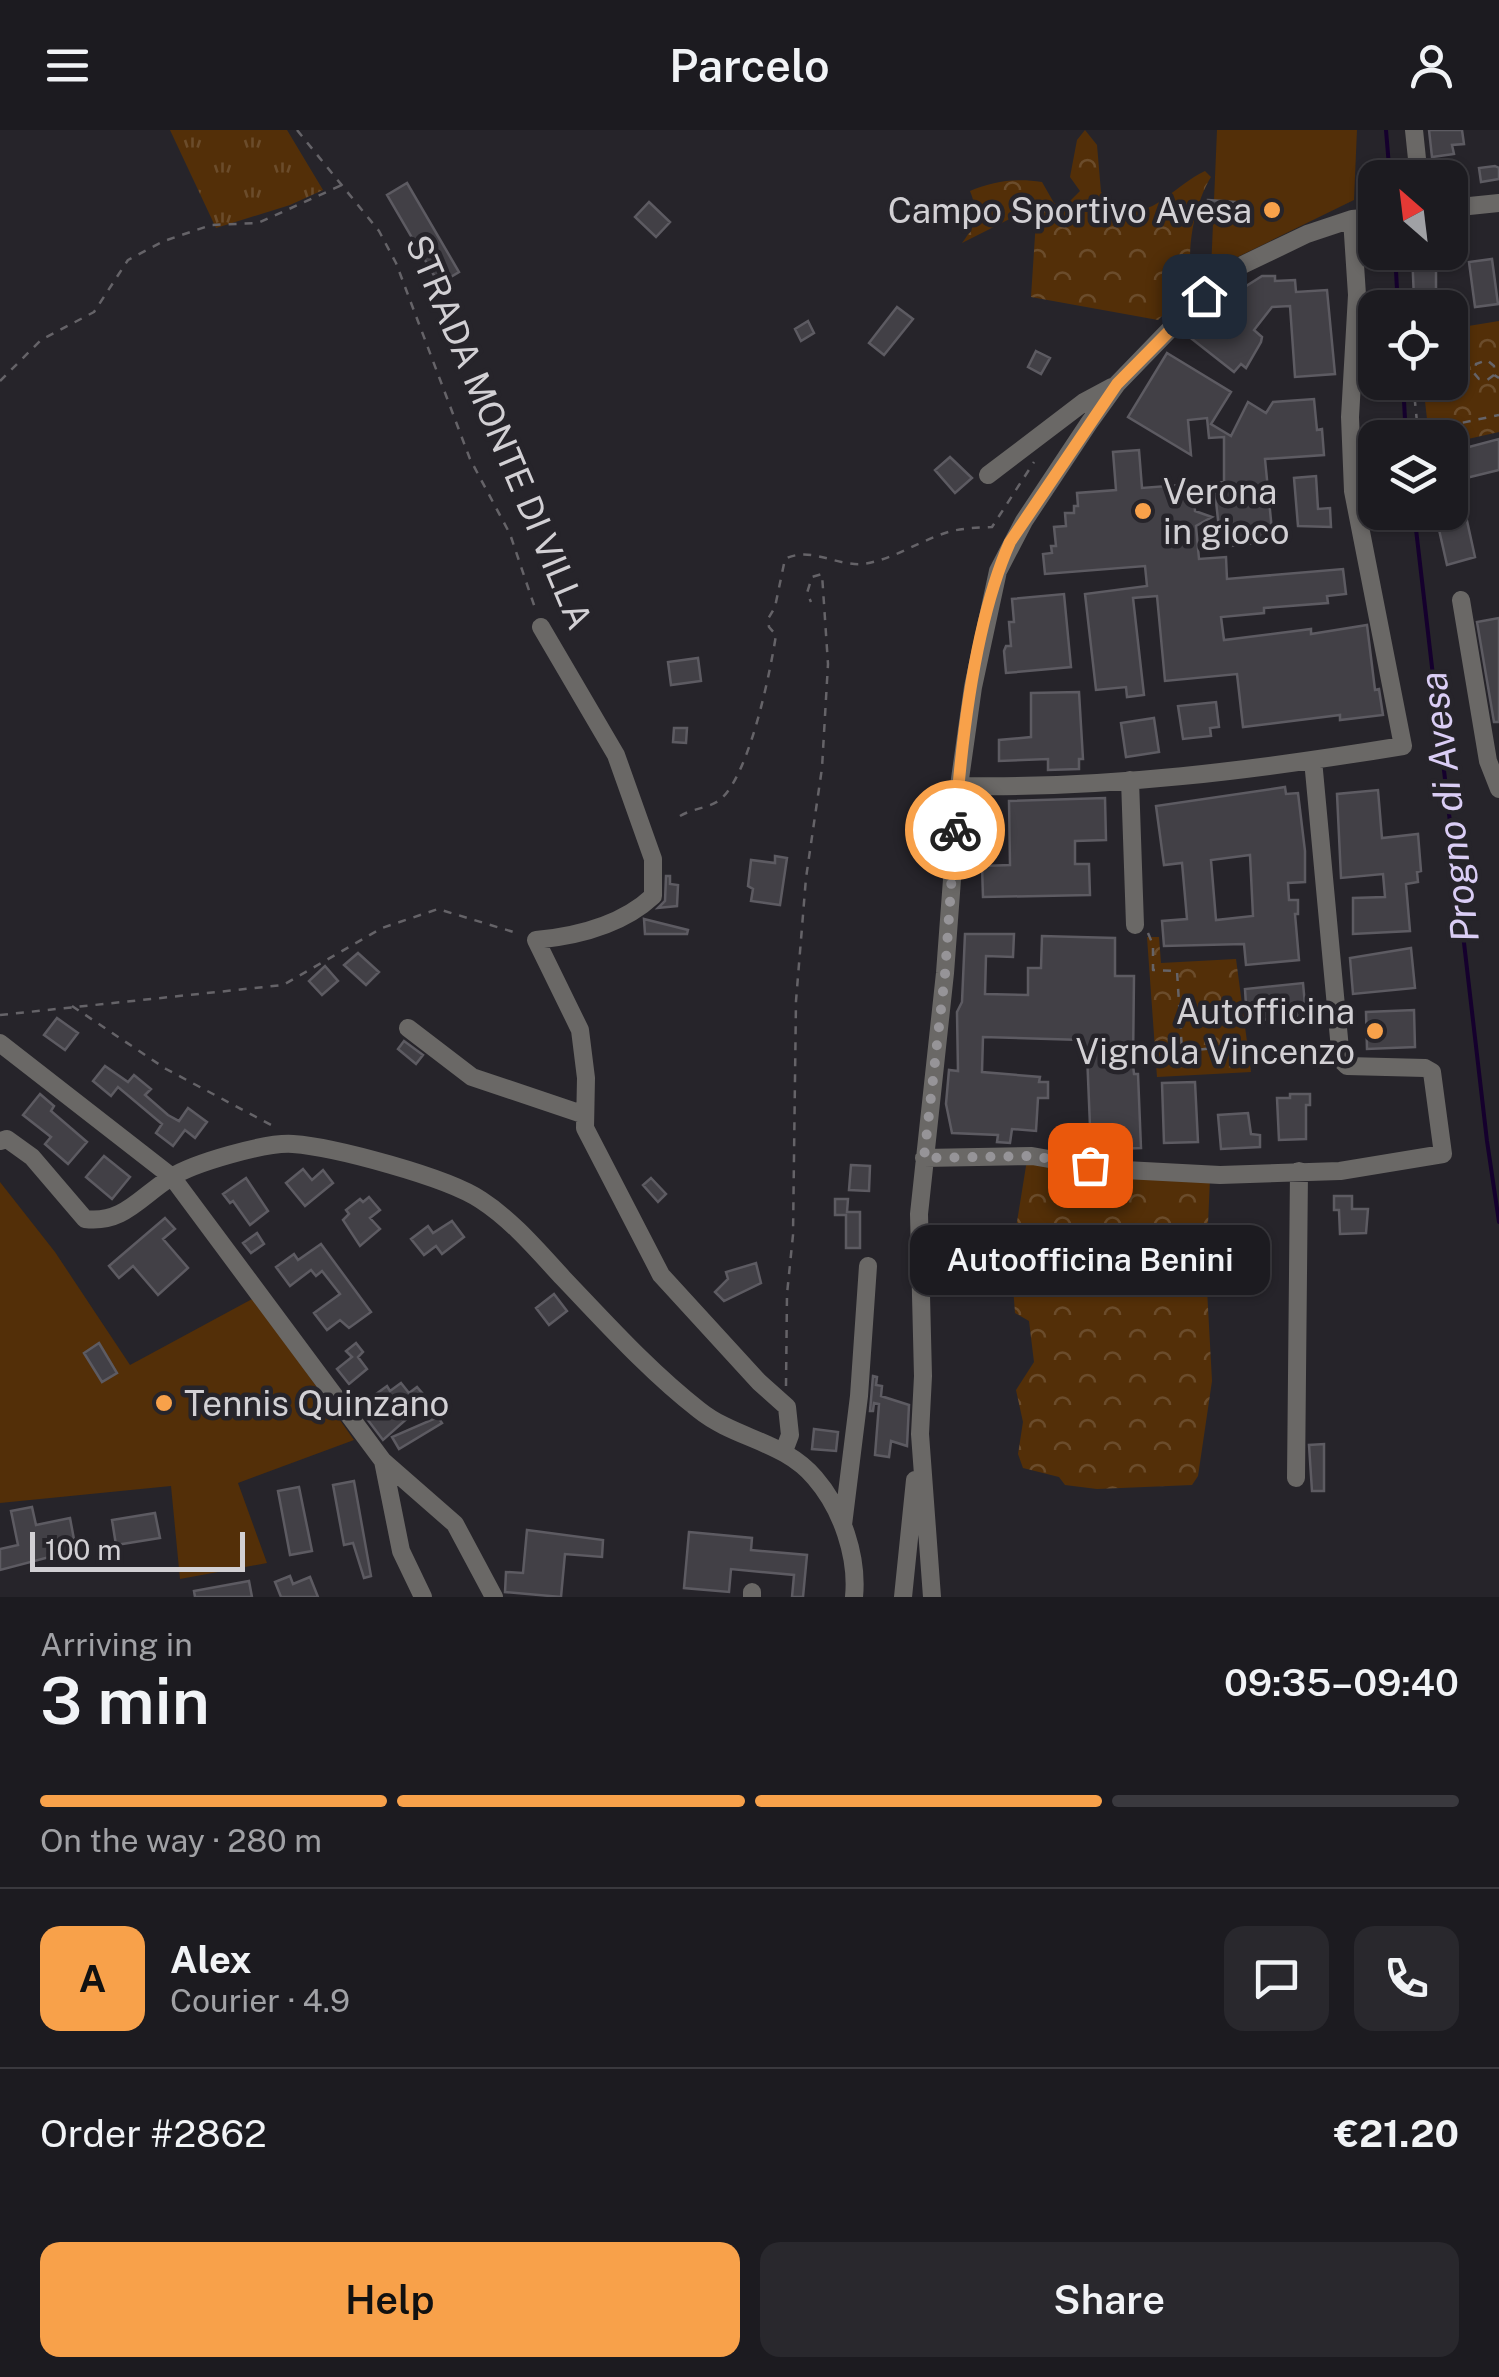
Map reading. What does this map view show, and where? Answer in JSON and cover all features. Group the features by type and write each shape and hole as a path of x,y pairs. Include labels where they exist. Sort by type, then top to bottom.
{"street":[{"path":"1414,130 1417,160"},
{"path":"1468,206 1499,203"},
{"path":"903,1597 923,1376 919,1214 924,1158 945,974 959,786 973,687 998,571 1024,521 1117,384 1176,322 1232,270 1307,234 1358,218"},
{"path":"959,786 1032,788 1130,780 1403,746 1353,491 1350,417 1358,295 1352,219"},
{"path":"988,475 1084,402 1117,384"},
{"path":"1461,600 1488,761 1499,790"},
{"name":"STRADA MONTE DI VILLA","path":"536,940 572,936 638,911 653,896 656,877 616,754 541,627"},
{"path":"924,1158 1032,1156 1090,1165 1220,1175 1340,1171 1443,1154 1432,1072 1425,1068 1347,1066 1341,1060 1313,760"},
{"path":"1130,780 1135,925"},
{"path":"536,940 580,1030 586,1078 584,1128 661,1275 787,1407 790,1435 784,1451"},
{"path":"408,1028 472,1077 585,1115"},
{"path":"0,1043 172,1177 382,1460 455,1524 494,1597"},
{"path":"0,1141 7,1139 32,1157 85,1219 118,1218 172,1177 206,1162 288,1143 334,1150 396,1168 480,1199 524,1236 702,1413 799,1460 818,1482 843,1526 856,1577 854,1597"},
{"path":"1296,1478 1299,1172"},
{"path":"843,1526 859,1396 868,1266"},
{"path":"920,1434 932,1597"},
{"path":"382,1460 402,1551 423,1597"}],"path":[{"name":"STRADA MONTE DI VILLA","path":"297,130 379,231 396,263 470,459 510,534 541,627"},
{"path":"0,381 40,340 94,312 128,260 164,241 211,226 258,223 343,184"},
{"path":"1483,360 1491,362 1496,376 1479,380 1474,373 1476,364 1483,360"},
{"path":"1415,400 1418,432 1499,415"},
{"path":"680,816 724,797 740,763 767,688 776,636 768,619 775,607 785,560 790,556 823,556 861,564 923,544 938,535 992,527 1036,460"},
{"path":"787,1407 787,1294 794,1235 796,1001 806,878 822,768 828,664 822,574 812,577 807,593 811,602"},
{"path":"0,1015 283,985 382,928 438,909 536,940"},
{"path":"1135,925 1147,930 1153,945 1153,970 1178,970 1182,1051 1248,1044 1255,1052"},
{"path":"71,1006 166,1069 281,1130 288,1143"}],"green space":[{"path":"170,130 287,130 323,190 290,205 216,228"},
{"path":"1085,130 1097,145 1101,192 1117,204 1143,209 1205,171 1211,177 1193,229 1193,285 1158,320 1031,297 1037,205 962,243 975,218 970,191 1014,180 1042,182 1054,203 1066,205 1080,191 1070,177 1077,140"},
{"name":"Campo Sportivo Avesa","path":"1217,130 1357,130 1354,200 1211,270"},
{"path":"1499,321 1499,432 1468,439 1468,420 1427,420 1425,400 1468,400 1468,326"},
{"path":"1147,937 1159,937 1161,963 1236,959 1251,1072 1157,1077"},
{"path":"1027,1160 1210,1178 1206,1271 1212,1381 1198,1476 1192,1485 1097,1489 1065,1485 1059,1477 1023,1468 1018,1454 1023,1422 1016,1390 1034,1362 1029,1321 1015,1313 1011,1259"},
{"name":"Tennis Quinzano","path":"0,1182 55,1252 130,1365 254,1298 354,1440 238,1483 267,1563 180,1579 171,1486 0,1503"}],"building":[{"path":"1429,130 1462,130 1464,144 1452,145 1454,154 1432,157"},
{"path":"1479,168 1499,168 1499,179 1481,182"},
{"path":"407,183 459,272 439,284 387,195"},
{"path":"1208,200 1235,202 1235,214 1209,213"},
{"path":"649,202 670,222 656,237 635,217"},
{"path":"1492,259 1498,304 1475,307 1469,262"},
{"path":"1413,270 1436,270 1436,290 1414,290"},
{"path":"1262,276 1275,276 1275,281 1295,280 1296,292 1327,290 1335,374 1295,377 1290,306 1272,307 1254,330 1262,337 1261,342 1246,368 1241,364 1234,372 1192,339 1220,303 1226,308 1240,290"},
{"path":"897,307 913,319 884,355 869,343"},
{"path":"808,321 814,333 801,341 795,329"},
{"path":"1036,351 1050,358 1041,374 1028,367"},
{"path":"1167,353 1231,392 1211,424 1231,436 1248,402 1266,413 1273,402 1314,399 1324,455 1265,459 1273,541 1221,547 1214,483 1224,482 1224,437 1209,438 1207,418 1188,420 1191,455 1128,417"},
{"path":"1499,439 1499,470 1468,478 1468,447"},
{"path":"1139,450 1142,488 1193,484 1195,511 1212,517 1196,526 1199,559 1226,557 1227,579 1343,569 1346,594 1327,596 1328,603 1264,608 1264,613 1221,617 1224,640 1311,629 1311,634 1367,625 1375,690 1379,689 1383,715 1340,720 1340,715 1243,727 1237,674 1165,681 1157,596 1133,598 1144,695 1127,697 1126,687 1096,690 1085,594 1147,586 1145,566 1045,574 1043,554 1052,553 1051,546 1056,546 1054,527 1066,526 1065,513 1074,513 1074,506 1078,506 1077,493 1116,490 1113,452"},
{"path":"950,457 972,478 955,493 935,470"},
{"path":"1316,476 1318,509 1330,508 1331,527 1298,526 1294,478"},
{"path":"1468,525 1475,557 1447,565 1439,530 1468,530"},
{"path":"1064,594 1071,667 1006,673 1004,651 1011,646 1009,622 1014,622 1012,599"},
{"path":"1499,618 1499,722 1494,722 1477,622"},
{"path":"698,658 701,681 671,685 668,662"},
{"path":"1079,692 1083,759 1079,759 1079,769 1048,770 1048,759 999,761 999,740 1031,737 1031,693"},
{"path":"1216,702 1219,727 1210,728 1211,736 1183,739 1178,706"},
{"path":"1154,718 1159,752 1126,757 1121,723"},
{"path":"674,728 687,728 686,743 673,742"},
{"path":"1285,787 1286,794 1298,793 1305,882 1288,883 1289,900 1298,900 1295,914 1299,960 1246,965 1244,944 1164,946 1162,921 1187,919 1182,863 1164,865 1156,806","holes":["1250,855 1253,916 1216,920 1211,860"]},
{"path":"1378,790 1382,838 1418,834 1421,871 1417,872 1418,882 1406,884 1410,931 1353,934 1353,898 1385,897 1383,874 1341,878 1337,794"},
{"path":"1105,798 1106,840 1075,841 1075,864 1089,864 1090,895 983,897 982,866 1010,865 1009,801"},
{"path":"775,856 787,858 780,905 751,901 751,860 775,863"},
{"path":"666,876 670,876 670,884 678,885 677,906 658,908 665,901"},
{"path":"644,919 688,930 687,934 645,934"},
{"path":"965,934 1014,934 1013,957 986,956 985,994 1028,995 1028,968 1041,968 1042,936 1115,938 1115,976 1134,976 1133,1065 1134,1074 1138,1074 1141,1148 1091,1150 1087,1054 1082,1054 1082,1040 983,1037 982,1072 1040,1077 1039,1082 1048,1082 1048,1098 1038,1098 1036,1131 1012,1129 1010,1143 997,1142 998,1135 952,1133 946,1104 949,1070 958,1071 957,1012 962,1002"},
{"path":"1411,948 1415,988 1353,994 1350,958"},
{"path":"358,953 379,972 366,985 344,965"},
{"path":"325,966 338,981 322,995 309,981"},
{"path":"1303,983 1306,1016 1247,1021 1245,989"},
{"path":"1414,1010 1415,1047 1367,1049 1366,1012"},
{"path":"57,1018 78,1033 65,1050 44,1035"},
{"path":"404,1041 423,1055 416,1064 398,1049"},
{"path":"105,1066 128,1082 134,1075 151,1089 145,1095 168,1115 179,1121 188,1108 207,1122 195,1138 185,1130 173,1146 156,1133 162,1124 118,1087 111,1096 93,1081"},
{"path":"1195,1082 1198,1142 1164,1143 1162,1083"},
{"path":"40,1094 54,1106 51,1111 87,1142 68,1164 45,1144 51,1137 23,1115"},
{"path":"1290,1094 1310,1094 1310,1105 1306,1105 1306,1139 1279,1140 1277,1098 1290,1098"},
{"path":"1248,1113 1251,1134 1260,1135 1260,1147 1221,1149 1218,1115"},
{"path":"104,1156 130,1177 112,1199 86,1177"},
{"path":"851,1165 870,1166 869,1191 849,1190"},
{"path":"303,1169 312,1180 323,1170 333,1183 305,1206 286,1183"},
{"path":"246,1178 268,1211 250,1225 223,1194"},
{"path":"651,1178 666,1194 658,1202 643,1185"},
{"path":"1334,1196 1352,1196 1352,1209 1368,1209 1366,1233 1340,1234"},
{"path":"369,1197 380,1210 370,1218 380,1229 360,1246 343,1220 349,1214 346,1210"},
{"path":"835,1199 848,1199 847,1212 860,1212 860,1248 846,1248 846,1215 835,1215"},
{"path":"165,1218 175,1229 163,1239 188,1268 158,1295 133,1266 119,1278 109,1266"},
{"path":"452,1221 464,1237 442,1254 436,1246 424,1255 411,1239 428,1226 433,1233"},
{"path":"257,1233 264,1244 251,1253 243,1243"},
{"path":"321,1244 371,1312 349,1328 340,1320 327,1330 314,1313 340,1294 322,1271 316,1276 311,1270 290,1286 276,1267 294,1254 298,1260"},
{"path":"756,1263 761,1283 724,1301 715,1292 728,1279 726,1272"},
{"path":"554,1294 567,1311 549,1325 536,1308"},
{"path":"99,1343 117,1373 102,1382 84,1353"},
{"path":"356,1343 363,1352 358,1357 367,1369 349,1384 337,1369 352,1357 346,1351"},
{"path":"873,1376 877,1377 876,1385 882,1386 881,1396 909,1405 907,1446 891,1441 889,1457 875,1455 879,1404 874,1403 870,1411"},
{"path":"401,1383 409,1393 417,1387 428,1400 383,1440 358,1407 387,1386 390,1391"},
{"path":"438,1417 442,1423 399,1449 392,1437"},
{"path":"814,1429 838,1432 836,1451 812,1449"},
{"path":"1324,1444 1324,1491 1312,1491 1309,1445"},
{"path":"354,1481 371,1576 364,1578 353,1543 344,1545 333,1485"},
{"path":"299,1487 312,1551 290,1555 278,1491"},
{"path":"32,1507 36,1525 70,1518 76,1550 0,1570 0,1549 18,1545 11,1511"},
{"path":"155,1513 160,1538 116,1545 112,1520"},
{"path":"527,1530 603,1540 602,1557 565,1554 561,1597 505,1592 506,1572 523,1573"},
{"path":"689,1532 752,1538 751,1550 807,1555 803,1597 792,1597 794,1575 731,1569 729,1592 684,1588"},
{"path":"290,1576 293,1584 310,1577 318,1597 281,1597 275,1582"},
{"path":"249,1581 252,1597 195,1597 194,1591"}],"waterway":[{"name":"Progno di Avesa","path":"1386,130 1388,160"},
{"name":"Progno di Avesa","path":"1396,270 1397,290"},
{"name":"Progno di Avesa","path":"1404,400 1405,420"},
{"name":"Progno di Avesa","path":"1416,530 1499,1222"}],"way so far":[{"path":"955,830 945,974 924,1158 1032,1156 1090,1165"}],"place":[{"name":"Campo Sportivo Avesa","path":"1272,210"},
{"name":"Verona in gioco","path":"1143,511"},
{"name":"Autofficina Vignola Vincenzo","path":"1375,1031"},
{"name":"Autoofficina Benini","path":"1090,1165"},
{"name":"Tennis Quinzano","path":"164,1403"}],"route":[{"path":"955,830 986,615 1010,542 1117,384 1204,296"}]}
